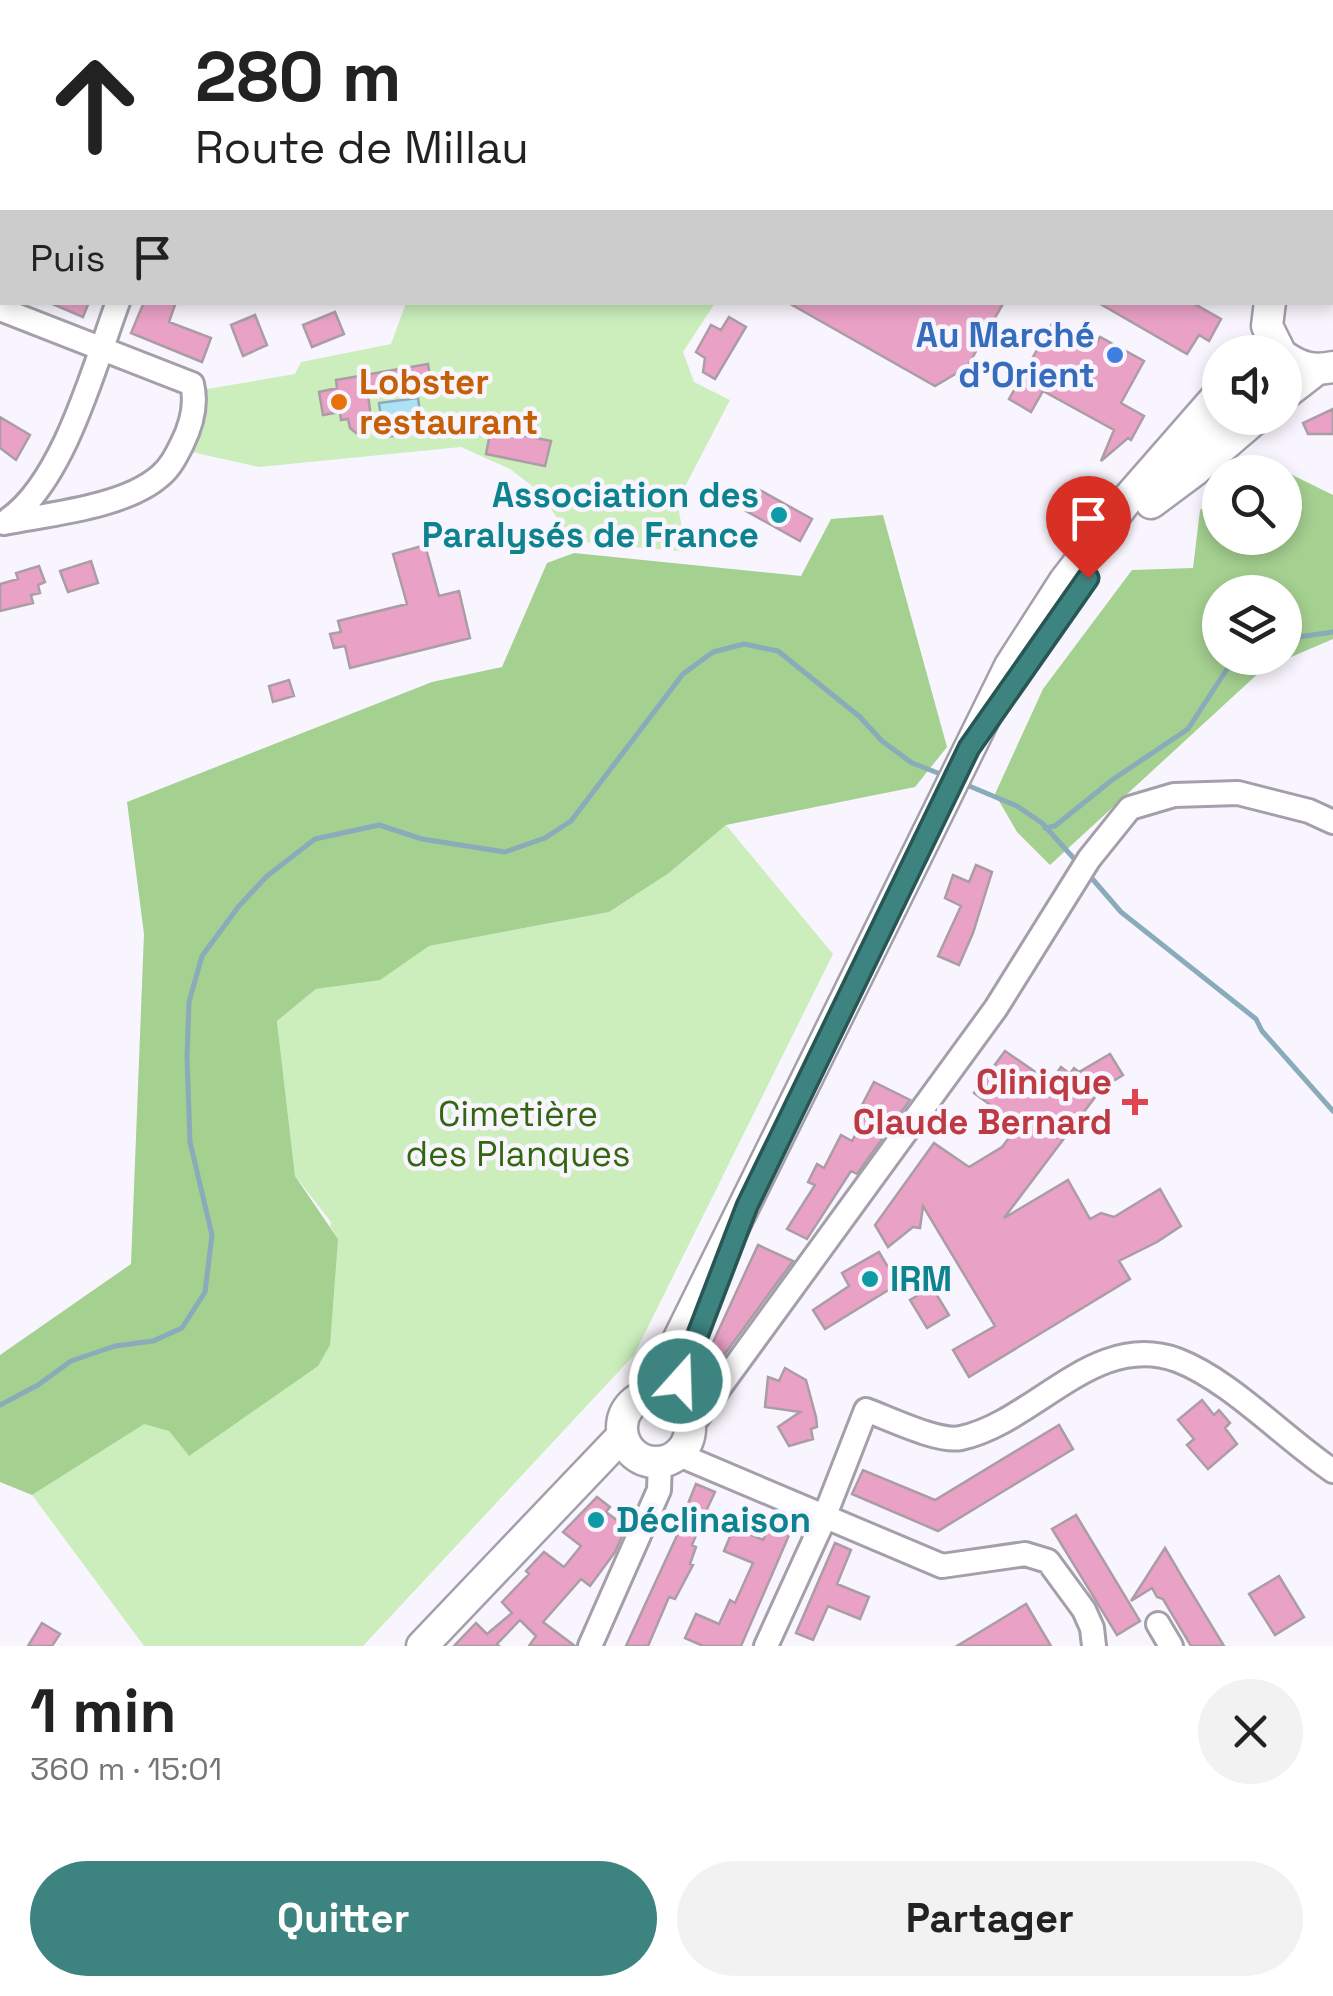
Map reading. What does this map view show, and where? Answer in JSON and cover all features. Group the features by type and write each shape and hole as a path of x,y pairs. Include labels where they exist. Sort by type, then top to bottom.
{"main road":[{"path":"422,1646 600,1458 666,1435 682,1373 747,1206 1010,666 1064,582 1130,496 1202,414"},
{"path":"969,748 1069,602 1150,503 1215,435"},
{"path":"1150,503 1236,435"}],"street":[{"path":"2,524 26,506 54,469 117,305"},
{"path":"0,309 192,384 194,394 190,429 174,461 159,478 94,505 2,524"},
{"path":"590,1646 666,1435 996,1008 1089,859 1130,808 1174,794 1238,793 1309,811 1333,822"},
{"path":"766,1646 866,1410 957,1440 999,1423 1107,1361 1136,1354 1175,1359 1205,1374 1333,1471"},
{"path":"666,1435 689,1459 942,1566 1025,1554 1048,1561 1084,1610 1094,1646"},
{"path":"1158,1624 1171,1646"}],"green space":[{"path":"405,305 714,305 683,352 694,382 730,400 677,502 687,552 572,541 540,492 510,469 461,447 259,467 187,451 201,390 295,374 301,362 391,344"},
{"path":"1302,480 1333,495 1333,639 1302,652 1302,575 1202,575 1202,675 1256,675 1050,865 1017,832 995,794 1043,689 1132,570 1193,568 1200,510 1202,555 1302,555"},
{"path":"883,515 947,747 915,787 726,825 669,873 609,912 429,946 380,980 316,989 277,1021 295,1176 338,1239 330,1345 318,1366 189,1456 169,1431 144,1424 32,1495 0,1482 0,1355 131,1264 144,934 127,802 432,682 502,667 547,563 574,553 801,576 831,519"},
{"name":"Cimetière des Planques","path":"726,825 833,954 634,1355 363,1646 144,1646 32,1495 144,1423 169,1431 188,1455 338,1239 331,1222 295,1176 277,1021 316,989 380,979 429,946 609,912 669,873"}],"water":[{"path":"418,398 421,419 393,423 394,436 384,437 379,403"}],"building":[{"path":"55,305 88,305 83,317"},
{"path":"143,305 175,305 169,322 211,338 202,362 131,333"},
{"path":"792,305 1002,305 967,367 935,386"},
{"path":"1102,305 1196,305 1221,319 1212,335 1199,335 1187,354"},
{"path":"335,312 344,334 312,347 303,325"},
{"path":"255,315 267,345 243,356 231,325"},
{"path":"729,317 746,327 715,379 703,372 705,358 696,352 711,325 721,330"},
{"path":"1053,322 1095,346 1100,337 1144,361 1121,403 1144,416 1131,440 1128,438 1101,461 1114,430 1043,391 1031,412 1009,399"},
{"path":"428,364 431,384 368,395 371,417 366,417 368,425 362,432 350,428 348,419 341,420 340,412 323,415 319,392 337,388 336,380"},
{"path":"1333,409 1333,434 1308,434 1303,423"},
{"path":"0,417 30,435 16,460 0,448"},
{"path":"491,429 551,441 545,466 486,454"},
{"name":"Association des Paralysés de France","path":"758,489 812,519 800,541 746,511"},
{"path":"425,545 439,596 459,591 470,638 350,668 345,646 334,648 330,634 341,632 338,621 407,604 393,554"},
{"path":"91,561 98,583 68,592 60,571"},
{"path":"39,566 45,582 38,585 40,593 31,595 33,603 0,611 0,584 18,579 16,573"},
{"path":"289,680 294,696 273,702 269,686"},
{"path":"976,865 992,872 959,965 938,956 961,906 945,898 953,875 969,882"},
{"path":"1005,1051 1050,1082 1061,1067 1070,1074 1074,1068 1079,1072 1110,1054 1123,1075 1102,1088 1004,1218 1068,1180 1090,1219 1101,1213 1114,1217 1160,1189 1181,1226 1119,1261 1130,1279 969,1377 953,1350 995,1326 923,1206 920,1228 913,1227 888,1247 875,1225 934,1143 969,1167 1002,1147 1012,1134 1006,1128 1012,1121 974,1093"},
{"path":"874,1082 910,1100 857,1174 851,1171 807,1239 787,1229 815,1185 808,1182 817,1164 824,1168 841,1135 852,1141 869,1109 862,1105"},
{"path":"758,1245 793,1261 713,1370 703,1364"},
{"name":"IRM","path":"879,1252 898,1284 825,1329 813,1310 849,1286 842,1273"},
{"path":"932,1287 949,1315 927,1328 910,1300"},
{"path":"785,1368 806,1380 817,1427 811,1429 813,1439 789,1446 778,1427 800,1412 765,1407 768,1377 779,1381"},
{"path":"1202,1400 1214,1415 1219,1410 1230,1423 1225,1428 1237,1444 1208,1469 1187,1445 1194,1439 1178,1420"},
{"path":"1059,1425 1073,1449 938,1531 852,1494 863,1470 935,1500"},
{"path":"696,1484 715,1492 707,1509 713,1511 708,1523 702,1521 692,1545 696,1547 690,1564 693,1565 675,1599 669,1597 648,1646 626,1646 680,1529"},
{"path":"597,1497 610,1507 606,1512 626,1527 615,1552 590,1586 581,1579 543,1622 575,1646 529,1646 536,1636 520,1620 499,1646 454,1646 476,1623 487,1634 512,1613 502,1602 544,1552 564,1567 581,1546 563,1532"},
{"path":"1076,1515 1140,1621 1117,1635 1052,1529"},
{"path":"773,1517 793,1526 741,1646 703,1646 685,1638 696,1614 719,1624 730,1600 735,1603 753,1563 724,1551 734,1527 763,1540"},
{"path":"835,1543 851,1550 837,1584 869,1597 860,1619 828,1606 813,1640 796,1633"},
{"path":"1165,1548 1224,1646 1191,1646 1152,1588 1131,1601"},
{"path":"1279,1576 1304,1617 1275,1635 1249,1594"},
{"path":"1026,1604 1051,1646 957,1646"},
{"path":"42,1623 60,1634 52,1646 28,1646"}],"waterway":[{"path":"1302,637 1333,632"},
{"path":"0,1405 38,1385 71,1361 115,1346 153,1341 182,1328 205,1292 212,1235 190,1142 189,1002 202,956 239,906 267,876 315,839 379,825 422,839 505,852 545,838 571,821 683,674 713,652 744,644 778,651 860,717 882,741 912,763 943,775"},
{"path":"1045,828 1055,826 1112,780 1188,729 1223,675"},
{"path":"962,783 1017,806 1042,823 1078,863"},
{"path":"1089,875 1121,912 1256,1019 1262,1031 1333,1111"}],"place":[{"name":"Au Marché d'Orient","path":"1115,355"},
{"name":"Lobster restaurant","path":"339,402"},
{"name":"Association des Paralysés de France","path":"779,515"},
{"name":"Clinique Claude Bernard","path":"1135,1102"},
{"name":"IRM","path":"870,1279"},
{"name":"Déclinaison","path":"596,1520"}],"route":[{"path":"680,1381 747,1206 969,748 1088,578"}]}
